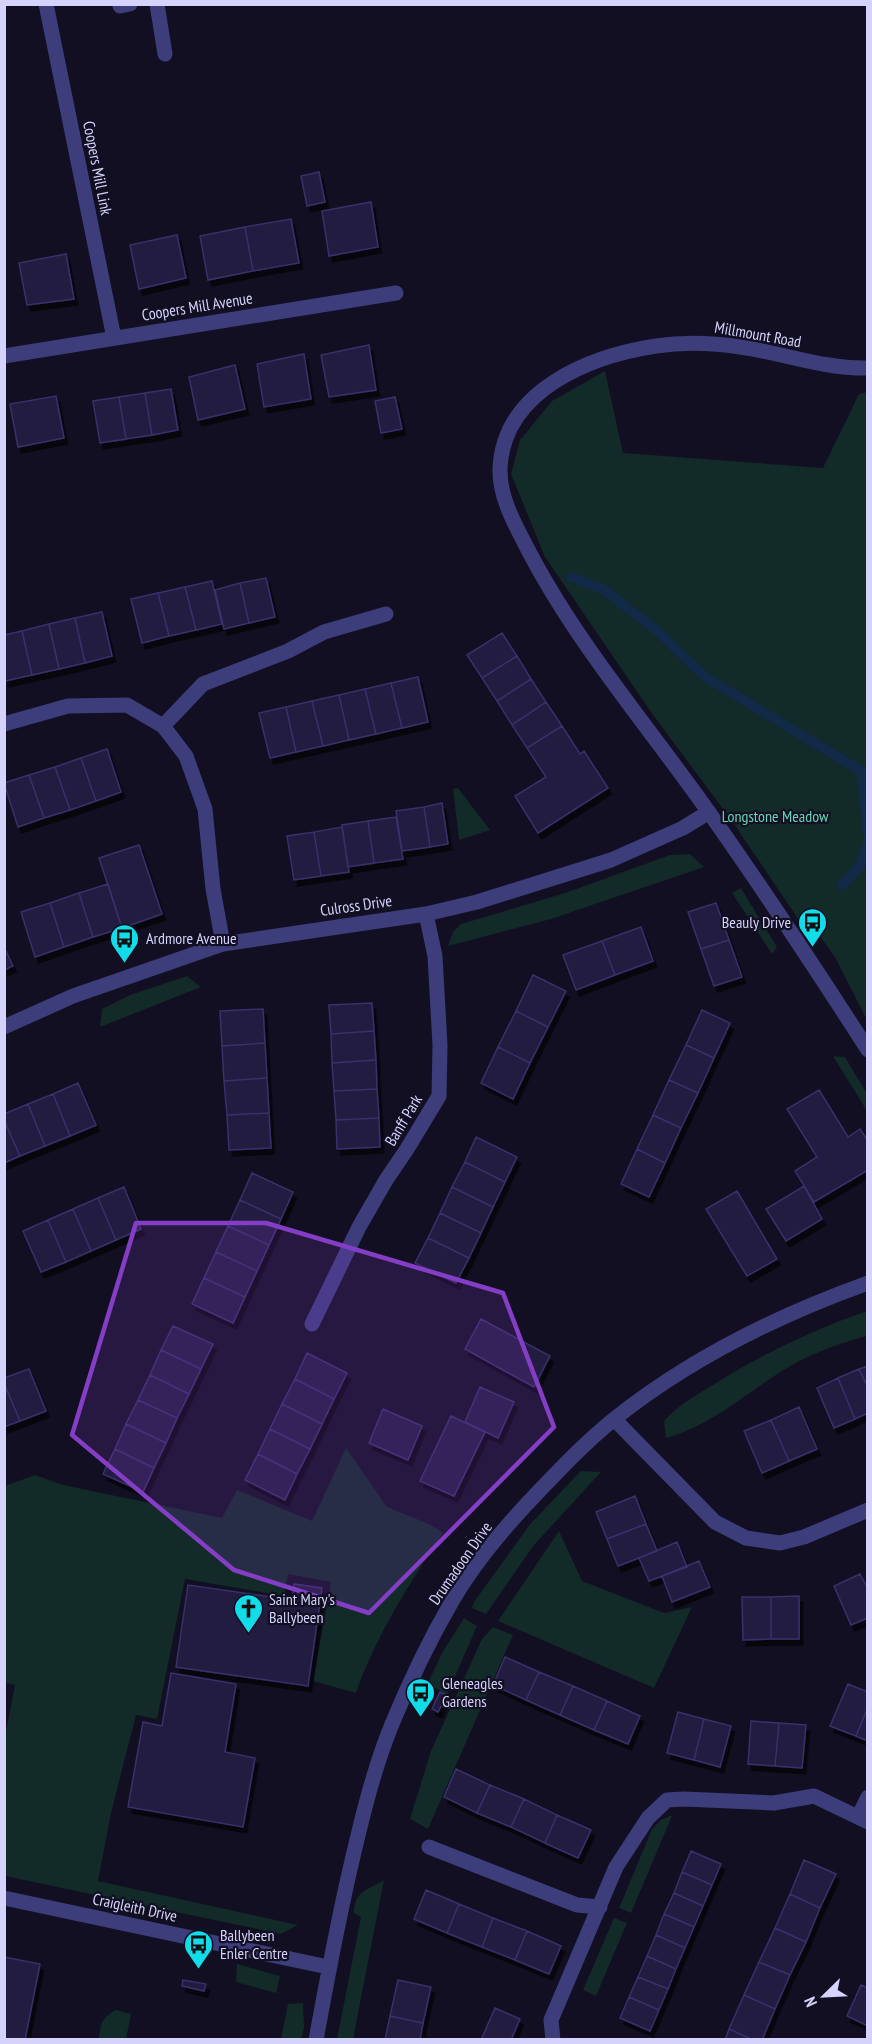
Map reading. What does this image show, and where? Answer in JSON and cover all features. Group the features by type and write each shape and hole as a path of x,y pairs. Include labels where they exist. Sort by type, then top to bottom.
{"street":[{"name":"Coopers Mill Link","path":"46,4 114,338"},
{"path":"157,4 165,54"},
{"name":"Coopers Mill Avenue","path":"4,356 396,293"},
{"name":"Millmount Road","path":"709,812 580,635 545,582 516,526 502,492 500,467 504,445 514,423 530,400 552,382 612,357 656,346 702,343 740,347 829,365 867,368"},
{"path":"163,726 203,684 288,651 324,632 386,614"},
{"path":"4,723 68,706 127,705 163,726 186,756 205,809 213,889 223,944"},
{"path":"709,812 810,960 867,1050"},
{"name":"Culross Drive","path":"4,1027 73,996 223,944 426,914 477,902 611,860 683,828 709,812"},
{"name":"Banff Park","path":"312,1324 359,1227 439,1096 440,1045 435,956 426,914"},
{"name":"Drumadoon Drive","path":"316,2040 328,1967 363,1809 392,1725 424,1654 452,1601 503,1531 572,1457 614,1419 689,1366 750,1332 814,1302 867,1283"},
{"path":"614,1419 715,1522 746,1538 780,1543 804,1537 867,1510"},
{"path":"553,2040 551,2020 616,1867 648,1818 667,1800 774,1803 814,1796 863,1819 867,1797"},
{"path":"429,1847 577,1905 600,1907"},
{"name":"Craigleith Drive","path":"4,1898 328,1967"}],"highlighted area":[{"path":"136,1223 266,1223 503,1293 554,1427 369,1613 234,1570 72,1435"}],"green space":[{"name":"Longstone Meadow","path":"605,371 623,453 823,468 859,394 867,392 867,1020 836,959 818,933 809,935 732,821 653,715 545,557 511,474 520,440 552,401"},
{"path":"458,788 490,830 459,840 453,789"},
{"path":"690,854 704,867 551,919 448,946 453,932 461,924 565,893 670,855"},
{"path":"741,888 777,947 772,954 732,893"},
{"path":"187,976 201,987 100,1027 102,1009 130,995"},
{"path":"833,1056 845,1057 867,1094 867,1111"},
{"path":"867,1311 867,1336 834,1346 802,1360 696,1427 666,1438 664,1421 696,1395 790,1342"},
{"path":"346,1448 387,1507 429,1524 443,1533 383,1631 356,1693 313,1681 331,1582 288,1574 284,1596 185,1579 157,1719 136,1715 111,1813 98,1881 298,1925 281,1934 5,1876 5,1736 15,1685 5,1683 5,1486 35,1475 63,1485 222,1518 237,1490 312,1521"},
{"path":"581,1471 601,1472 534,1545 486,1614 472,1608 531,1523"},
{"path":"559,1531 582,1581 664,1613 692,1607 654,1688 498,1621"},
{"path":"464,1618 477,1626 447,1695 428,1683 442,1653"},
{"path":"493,1627 513,1635 428,1829 410,1819 431,1751 482,1639"},
{"path":"672,1816 631,1913 619,1908 652,1829 661,1820"},
{"path":"384,1880 353,2039 337,2039 361,1917 354,1913 356,1900 367,1889"},
{"path":"614,1918 627,1923 596,1996 583,1990"},
{"path":"237,1964 280,1976 276,1993 236,1982"},
{"path":"303,2003 304,2028 301,2039 281,2039 288,2004"},
{"path":"116,2010 131,2014 126,2039 99,2039 103,2021"}],"building":[{"path":"319,172 325,202 307,206 301,176"},
{"path":"371,202 378,247 329,256 322,211"},
{"path":"291,219 299,263 253,271 245,227"},
{"path":"245,227 253,271 208,280 200,236"},
{"path":"177,235 186,278 139,289 130,245"},
{"path":"66,254 74,299 27,305 19,263"},
{"path":"369,345 376,390 329,397 321,355"},
{"path":"304,354 311,399 264,407 257,364"},
{"path":"235,365 245,409 198,420 189,377"},
{"path":"171,389 178,430 152,435 145,393"},
{"path":"145,393 152,435 126,439 119,397"},
{"path":"56,396 64,438 18,447 10,404"},
{"path":"119,397 126,439 100,443 93,401"},
{"path":"395,397 402,429 381,433 375,401"},
{"path":"266,578 275,617 249,623 240,583"},
{"path":"212,581 222,624 196,630 185,587"},
{"path":"240,583 249,623 224,629 215,590"},
{"path":"185,587 196,630 169,636 158,593"},
{"path":"158,593 169,636 142,643 131,599"},
{"path":"102,612 112,656 85,663 75,618"},
{"path":"75,618 85,663 59,669 49,624"},
{"path":"49,624 59,669 32,675 22,631"},
{"path":"22,631 32,675 5,681 4,635"},
{"path":"502,633 517,656 482,678 467,655"},
{"path":"517,656 531,679 497,701 482,678"},
{"path":"418,677 428,722 402,728 391,683"},
{"path":"531,679 546,702 512,725 497,701"},
{"path":"391,683 402,728 376,734 365,689"},
{"path":"365,689 376,734 349,740 339,695"},
{"path":"339,695 349,740 323,746 312,701"},
{"path":"312,701 323,746 296,752 286,707"},
{"path":"546,702 562,726 527,748 512,725"},
{"path":"286,707 296,752 270,758 259,713"},
{"path":"562,726 580,754 584,751 608,788 538,833 515,796 546,777 527,748"},
{"path":"107,749 121,792 96,801 81,758"},
{"path":"81,758 96,801 70,810 55,767"},
{"path":"55,767 70,810 44,818 29,775"},
{"path":"29,775 44,818 18,827 4,783"},
{"path":"442,803 448,844 430,847 424,807"},
{"path":"424,807 430,847 402,851 396,811"},
{"path":"396,817 403,859 374,863 368,821"},
{"path":"368,821 374,863 348,867 342,825"},
{"path":"342,827 349,872 321,876 314,832"},
{"path":"314,832 321,876 294,880 287,836"},
{"path":"139,845 162,914 122,928 99,858"},
{"path":"108,884 122,928 93,937 79,893"},
{"path":"79,893 93,937 64,947 50,903"},
{"path":"50,903 64,947 35,957 21,912"},
{"path":"716,903 729,940 701,949 688,912"},
{"path":"641,927 653,961 615,975 602,941"},
{"path":"729,940 742,977 714,986 701,949"},
{"path":"602,941 615,975 576,990 563,955"},
{"path":"4,947 13,966 4,970"},
{"path":"533,975 566,991 548,1027 516,1011"},
{"path":"372,1003 374,1031 331,1034 329,1005"},
{"path":"263,1009 265,1043 222,1046 220,1011"},
{"path":"702,1010 730,1023 714,1058 686,1045"},
{"path":"516,1011 548,1027 530,1063 498,1047"},
{"path":"374,1031 376,1060 332,1063 331,1034"},
{"path":"265,1043 267,1078 224,1081 222,1046"},
{"path":"686,1045 714,1058 698,1093 669,1080"},
{"path":"498,1047 530,1063 513,1099 481,1083"},
{"path":"376,1060 377,1089 334,1091 332,1063"},
{"path":"267,1078 269,1113 227,1115 224,1081"},
{"path":"669,1080 698,1093 681,1128 653,1115"},
{"path":"78,1083 96,1125 70,1136 53,1094"},
{"path":"377,1089 379,1118 336,1120 334,1091"},
{"path":"819,1090 848,1137 860,1129 868,1141 868,1170 814,1202 795,1171 817,1157 787,1109"},
{"path":"53,1094 70,1136 45,1146 28,1104"},
{"path":"28,1104 45,1146 20,1156 4,1120 4,1114"},
{"path":"269,1113 271,1148 229,1150 227,1115"},
{"path":"653,1115 681,1128 665,1163 637,1149"},
{"path":"379,1118 380,1147 337,1149 336,1120"},
{"path":"4,1120 20,1156 4,1163"},
{"path":"476,1137 517,1157 505,1182 465,1162"},
{"path":"637,1149 665,1163 649,1197 621,1184"},
{"path":"465,1162 505,1182 493,1207 452,1187"},
{"path":"252,1173 293,1192 281,1219 240,1200"},
{"path":"804,1186 822,1219 786,1241 766,1209"},
{"path":"124,1187 141,1229 116,1240 98,1198"},
{"path":"452,1187 493,1207 481,1233 440,1213"},
{"path":"737,1191 777,1259 747,1276 706,1209"},
{"path":"98,1198 116,1240 91,1251 73,1209"},
{"path":"240,1200 281,1219 269,1245 228,1226"},
{"path":"73,1209 91,1251 66,1262 48,1220"},
{"path":"440,1213 481,1233 469,1258 428,1238"},
{"path":"48,1220 66,1262 41,1272 23,1231"},
{"path":"228,1226 269,1245 257,1271 216,1252"},
{"path":"428,1238 469,1258 456,1283 415,1263"},
{"path":"216,1252 257,1271 245,1297 204,1278"},
{"path":"204,1278 245,1297 233,1323 192,1304"},
{"path":"481,1319 550,1356 534,1387 465,1349"},
{"path":"173,1326 213,1344 201,1369 161,1350"},
{"path":"161,1350 201,1369 189,1394 150,1375"},
{"path":"307,1353 347,1373 334,1399 295,1379"},
{"path":"868,1366 868,1388 859,1369"},
{"path":"29,1369 46,1411 20,1421 4,1378"},
{"path":"859,1369 868,1388 868,1413 855,1419 838,1378"},
{"path":"150,1375 189,1394 177,1418 138,1400"},
{"path":"838,1378 855,1419 834,1428 817,1388"},
{"path":"295,1379 334,1399 322,1424 282,1404"},
{"path":"4,1383 20,1421 4,1427"},
{"path":"480,1387 514,1402 498,1438 465,1422"},
{"path":"138,1400 177,1418 166,1443 126,1424"},
{"path":"282,1404 322,1424 310,1449 270,1429"},
{"path":"799,1407 817,1449 789,1461 771,1420"},
{"path":"383,1409 422,1426 408,1460 369,1443"},
{"path":"451,1416 485,1432 454,1496 420,1481"},
{"path":"771,1420 789,1461 762,1473 744,1431"},
{"path":"126,1424 166,1443 154,1468 115,1449"},
{"path":"270,1429 310,1449 297,1474 258,1454"},
{"path":"115,1449 154,1468 143,1492 103,1474"},
{"path":"258,1454 297,1474 285,1500 245,1480"},
{"path":"635,1496 646,1524 607,1539 596,1512"},
{"path":"646,1524 657,1551 618,1566 607,1539"},
{"path":"677,1542 687,1567 649,1581 639,1558"},
{"path":"699,1561 710,1587 672,1602 662,1576"},
{"path":"860,1574 868,1589 868,1618 851,1625 834,1586"},
{"name":"Saint Mary's Ballybeen","path":"294,1584 322,1588 308,1686 176,1667 188,1585 292,1600"},
{"path":"799,1596 799,1639 771,1639 771,1597"},
{"path":"742,1597 771,1597 771,1639 743,1640"},
{"path":"505,1657 539,1672 526,1700 493,1685"},
{"path":"539,1672 573,1686 560,1715 526,1700"},
{"path":"171,1673 236,1684 225,1752 255,1758 243,1827 128,1807 143,1722 162,1726"},
{"path":"848,1684 868,1692 868,1707 856,1736 830,1726"},
{"path":"573,1686 607,1701 594,1730 560,1715"},
{"path":"440,1692 447,1695 438,1712 432,1709"},
{"path":"607,1701 640,1716 628,1744 594,1730"},
{"path":"868,1707 868,1741 856,1736"},
{"path":"678,1712 704,1719 694,1760 667,1753"},
{"path":"704,1719 731,1726 720,1767 694,1760"},
{"path":"751,1721 779,1723 775,1766 748,1764"},
{"path":"779,1723 806,1725 802,1768 775,1766"},
{"path":"456,1769 490,1785 477,1813 444,1797"},
{"path":"490,1785 524,1799 511,1827 477,1813"},
{"path":"524,1799 557,1815 545,1843 511,1827"},
{"path":"557,1815 591,1830 578,1858 545,1843"},
{"path":"691,1851 721,1864 712,1885 682,1872"},
{"path":"804,1860 836,1874 820,1908 790,1894"},
{"path":"682,1872 712,1885 703,1906 674,1893"},
{"path":"426,1890 459,1904 447,1933 414,1919"},
{"path":"674,1893 703,1906 694,1927 664,1914"},
{"path":"790,1894 820,1908 806,1942 775,1928"},
{"path":"459,1904 493,1918 482,1947 447,1933"},
{"path":"664,1914 694,1927 685,1948 656,1935"},
{"path":"493,1918 527,1931 515,1960 482,1947"},
{"path":"775,1928 806,1942 790,1975 759,1962"},
{"path":"527,1931 561,1946 549,1974 515,1960"},
{"path":"656,1935 685,1948 676,1969 647,1956"},
{"path":"647,1956 676,1969 668,1989 638,1977"},
{"path":"4,1957 40,1964 25,2040 4,2040"},
{"path":"759,1962 790,1975 775,2009 744,1995"},
{"path":"638,1977 668,1989 659,2010 629,1997"},
{"path":"183,1980 206,1984 204,1991 182,1986"},
{"path":"398,1980 431,1987 423,2023 390,2016"},
{"path":"861,1985 868,1988 868,2026 847,2016"},
{"path":"744,1995 775,2009 762,2040 753,2040 729,2029"},
{"path":"629,1997 659,2010 650,2031 620,2018"},
{"path":"495,2008 520,2019 511,2040 481,2040"},
{"path":"390,2016 423,2023 420,2040 385,2040"},
{"path":"729,2029 753,2040 725,2040"}],"waterway":[{"path":"571,577 603,589 656,630 704,676 861,771"},
{"path":"861,771 868,834"},
{"path":"842,885 860,866 868,842"}],"place":[{"name":"Beauly Drive","path":"812,948"},
{"name":"Ardmore Avenue","path":"125,964"},
{"name":"Saint Mary's Ballybeen","path":"248,1634"},
{"name":"Gleneagles Gardens","path":"421,1718"},
{"name":"Ballybeen Enler Centre","path":"199,1970"}]}
